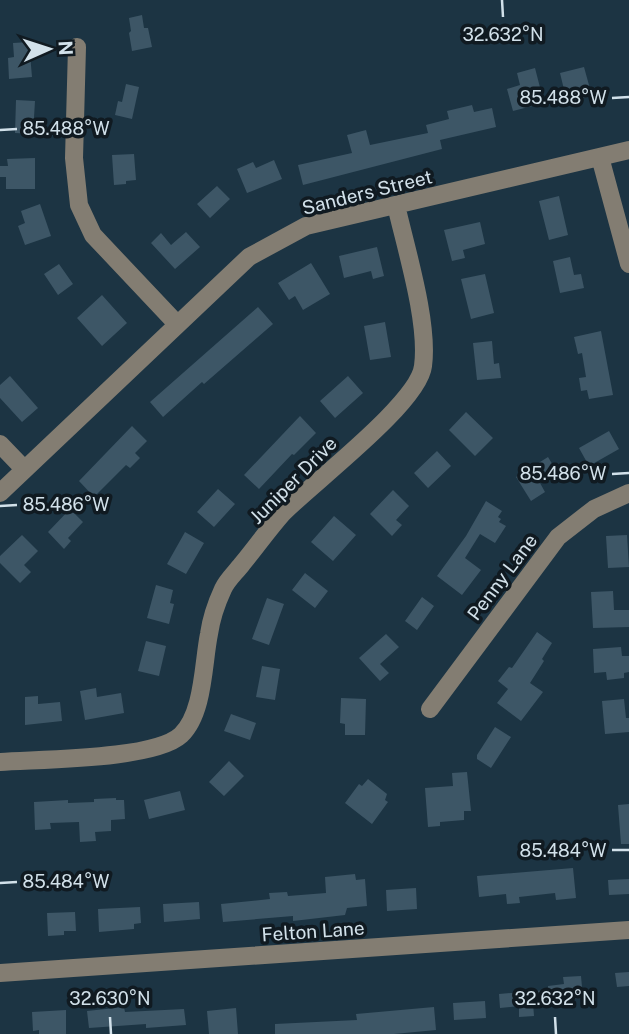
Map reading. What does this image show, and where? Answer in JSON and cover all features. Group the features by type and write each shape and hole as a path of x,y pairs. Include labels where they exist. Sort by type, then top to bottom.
{"street":[{"path":"77,47 74,158 79,205 93,235 177,324"},
{"name":"Sanders Street","path":"0,493 177,324 249,257 260,251 306,226 629,150"},
{"path":"600,157 629,264"},
{"name":"Juniper Drive","path":"0,762 140,751 170,743 182,734 190,722 204,680 209,633 224,587 283,514 352,451 418,382 423,367 422,322 396,205"},
{"path":"0,444 24,469"},
{"name":"Penny Lane","path":"430,709 558,537 594,509 629,493"},
{"name":"Felton Lane","path":"0,973 629,930"}],"building":[{"path":"142,15 152,47 132,51 129,18"},
{"path":"29,42 32,77 9,79 8,58 14,57 13,43"},
{"path":"584,67 592,96 567,102 560,73"},
{"path":"535,68 544,103 513,111 507,89 520,85 517,73"},
{"path":"126,84 139,87 132,119 115,115 118,101 122,102"},
{"path":"16,100 35,101 33,134 15,133"},
{"path":"472,105 474,112 492,108 496,127 440,140 442,149 303,185 298,165 352,153 347,135 366,130 370,145 428,133 426,125 449,119 447,111"},
{"path":"134,154 136,180 114,185 112,155"},
{"path":"35,158 35,189 6,189 6,177 0,177 0,166 8,166 7,159"},
{"path":"274,160 282,179 247,193 237,169 253,162 256,168"},
{"path":"217,186 230,199 210,218 197,204"},
{"path":"559,196 568,235 549,240 539,201"},
{"path":"40,204 51,236 25,245 18,226 25,223 21,211"},
{"path":"480,222 485,244 463,250 465,258 452,261 444,230"},
{"path":"186,232 200,247 175,269 151,243 161,233 171,245"},
{"path":"377,247 384,276 373,279 371,271 344,278 339,256"},
{"path":"570,257 574,275 581,274 584,288 560,293 553,261"},
{"path":"311,263 330,294 303,310 295,296 289,300 278,283"},
{"path":"59,264 73,284 58,295 44,274"},
{"path":"485,274 494,313 471,319 461,279"},
{"path":"102,295 127,323 102,346 77,318"},
{"path":"258,307 273,324 163,417 150,402"},
{"path":"385,322 391,357 370,360 364,326"},
{"path":"601,331 613,395 589,399 587,390 581,391 579,378 586,377 582,353 578,354 574,337"},
{"path":"492,341 494,364 499,363 501,378 477,380 473,343"},
{"path":"10,376 38,408 22,422 0,398 0,385"},
{"path":"348,376 363,393 335,418 320,401"},
{"path":"466,412 493,438 475,456 449,430"},
{"path":"300,416 316,433 259,489 244,475"},
{"path":"132,426 147,441 135,453 140,458 130,468 126,465 94,497 79,481"},
{"path":"609,431 619,449 589,466 579,448"},
{"path":"437,451 451,466 428,488 414,473"},
{"path":"548,457 557,472 540,483 545,492 531,501 516,477"},
{"path":"218,489 235,504 214,527 197,512"},
{"path":"393,490 409,506 396,520 402,525 392,536 370,514"},
{"path":"486,501 502,511 498,517 501,519 499,522 506,526 495,543 480,534 465,558 481,570 462,595 437,576 466,536"},
{"path":"70,509 83,522 68,538 71,541 64,549 48,532"},
{"path":"334,516 356,535 333,561 311,542"},
{"path":"185,532 204,543 186,574 167,564"},
{"path":"22,535 38,551 24,565 31,572 20,583 0,563 0,556"},
{"path":"627,535 629,567 608,568 606,536"},
{"path":"305,573 328,591 315,608 292,590"},
{"path":"156,585 173,590 170,603 174,604 169,624 147,618"},
{"path":"613,591 614,610 629,610 629,627 593,628 591,592"},
{"path":"422,597 434,606 417,630 405,621"},
{"path":"267,598 284,604 269,645 252,639"},
{"path":"537,632 552,643 530,683 543,692 521,721 497,703 508,689 498,681 509,667 512,668"},
{"path":"386,634 399,647 380,664 389,673 380,681 359,658"},
{"path":"146,641 166,646 159,676 138,671"},
{"path":"621,647 622,656 629,656 629,672 624,673 624,678 607,680 606,672 594,673 593,649"},
{"path":"262,666 280,669 275,700 256,697"},
{"path":"96,688 97,697 121,693 124,713 85,720 80,691"},
{"path":"38,696 38,704 60,702 62,721 25,725 25,697"},
{"path":"341,698 366,699 365,735 345,735 345,724 340,723"},
{"path":"624,699 629,732 605,734 602,701"},
{"path":"231,714 256,723 250,740 224,731"},
{"path":"495,727 511,737 491,768 477,759 477,755"},
{"path":"229,761 244,776 224,796 209,782"},
{"path":"467,772 471,811 464,811 464,820 440,822 440,826 428,827 425,788 453,786 452,773"},
{"path":"368,779 387,794 385,800 388,802 372,824 345,803 359,784 362,786"},
{"path":"180,791 185,810 149,819 144,800"},
{"path":"94,799 124,800 125,819 111,820 111,831 95,832 96,841 80,842 79,822 50,823 51,829 35,830 34,802 94,802"},
{"path":"629,804 629,844 621,844 618,805"},
{"path":"573,868 576,898 556,900 555,893 519,897 520,903 507,904 506,894 479,897 477,876"},
{"path":"355,874 356,880 365,879 367,906 347,908 345,915 293,921 293,916 223,922 221,904 270,899 269,893 287,892 288,896 326,893 325,877"},
{"path":"629,879 629,894 609,895 608,880"},
{"path":"416,888 417,909 387,911 386,890"},
{"path":"199,902 200,919 164,922 163,904"},
{"path":"140,907 141,923 134,924 134,929 99,932 98,909"},
{"path":"75,912 76,931 64,931 64,935 48,936 47,913"},
{"path":"629,972 629,986 617,987 615,973"},
{"path":"581,976 583,998 533,1003 534,1016 519,1017 519,1006 500,1008 499,994 548,990 548,986 564,984 563,977"},
{"path":"485,1001 486,1018 454,1020 453,1003"},
{"path":"124,1007 125,1012 184,1009 186,1025 146,1028 146,1024 89,1028 87,1011"},
{"path":"434,1007 436,1030 394,1034 275,1034 275,1024 357,1020 356,1014"},
{"path":"236,1008 238,1034 209,1034 207,1011"},
{"path":"66,1010 66,1034 39,1034 39,1030 33,1031 32,1012"}]}
